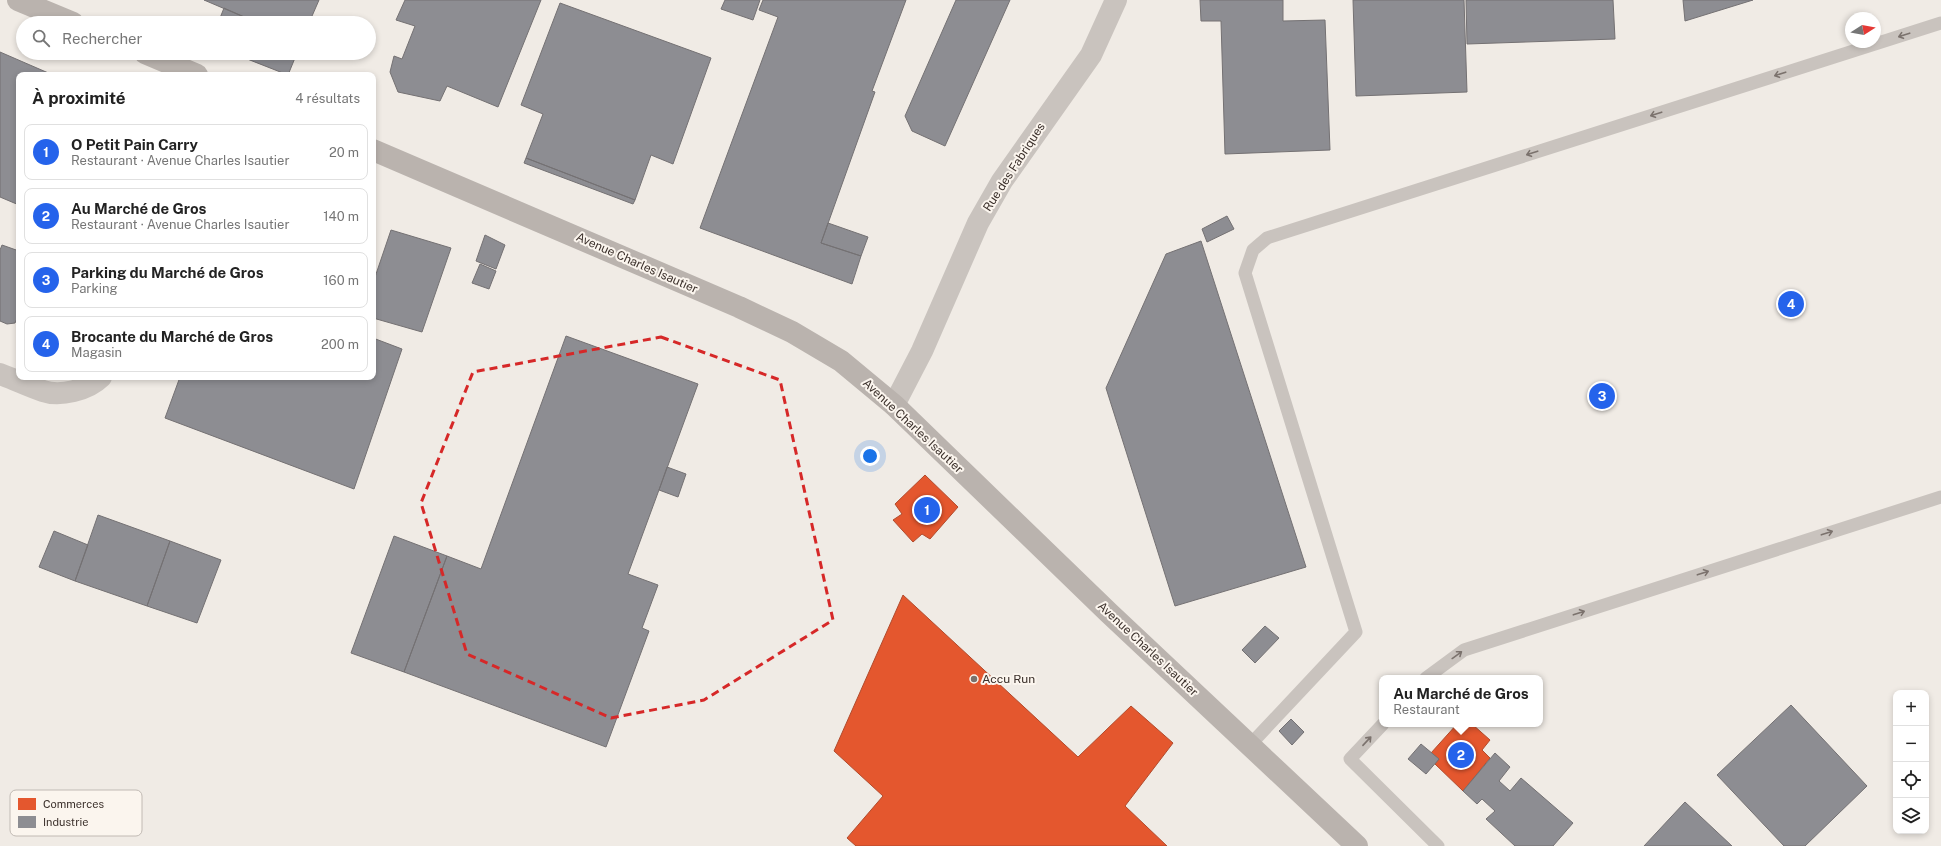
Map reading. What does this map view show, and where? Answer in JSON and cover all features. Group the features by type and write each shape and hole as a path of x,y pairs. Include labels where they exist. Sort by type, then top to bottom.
{"street":[{"path":"18,0 56,16"},
{"name":"Rue des Fabriques","path":"894,406 922,351 978,223 1002,181 1091,55 1116,0"},
{"path":"162,60 190,72"},
{"name":"Avenue Charles Isautier","path":"376,151 564,231 792,332 841,361 894,406 1249,746 1357,846"},
{"path":"0,374 45,392 64,392 82,389 96,380"}],"lane":[{"path":"1249,746 1356,632 1245,273 1254,250 1267,238 1941,23"},
{"path":"1430,675 1464,650 1941,497"},
{"path":"1380,727 1350,759 1438,846"}],"highlighted area":[{"path":"661,337 780,380 833,620 704,700 611,718 467,654 421,503 473,372"}],"building: Commerces":[{"path":"925,475 958,507 930,539 922,534 913,542 893,520 902,514 895,504"},
{"path":"903,595 1078,757 1131,706 1173,743 1125,806 1167,846 856,846 847,838 883,796 834,751"},
{"path":"1454,727 1475,727 1490,740 1482,750 1490,758 1463,791 1435,764 1439,759 1431,753"}],"building: Industrie":[{"path":"204,0 319,0 312,16 242,16"},
{"path":"405,0 541,0 498,107 447,86 440,101 398,92 390,72 394,56 402,59 415,26 396,20"},
{"path":"725,0 760,0 753,20 721,9"},
{"path":"763,0 906,0 872,91 875,92 821,243 861,256 852,284 700,228 778,17 759,10"},
{"path":"956,0 1010,0 945,146 912,131 905,116"},
{"path":"1200,0 1283,0 1283,21 1325,20 1330,150 1225,154 1221,21 1201,21"},
{"path":"1353,0 1464,0 1467,92 1356,96"},
{"path":"1466,0 1613,0 1615,39 1467,44"},
{"path":"1683,0 1753,0 1685,21"},
{"path":"560,3 711,58 673,164 651,155 635,200 526,158 543,114 521,105"},
{"path":"224,8 242,16 221,16"},
{"path":"0,52 46,72 16,72 16,204 0,197"},
{"path":"250,60 294,60 289,72 280,72"},
{"path":"526,158 635,200 633,204 524,163"},
{"path":"1227,216 1234,229 1207,242 1202,229"},
{"path":"828,223 868,237 861,256 821,243"},
{"path":"391,230 451,248 422,332 376,319 376,274"},
{"path":"485,235 505,245 496,269 476,261"},
{"path":"1201,241 1306,567 1175,606 1106,388 1166,254"},
{"path":"2,245 16,250 15,323 7,324 0,321 0,250"},
{"path":"480,264 496,271 489,289 472,283"},
{"path":"566,336 698,384 628,574 658,585 642,628 649,631 606,747 404,672 447,556 481,569"},
{"path":"376,339 402,349 354,489 165,418 179,380 376,380"},
{"path":"667,467 686,474 678,497 659,490"},
{"path":"98,515 170,541 147,606 75,581"},
{"path":"54,531 88,545 75,581 39,567"},
{"path":"394,536 447,556 404,672 351,653"},
{"path":"170,541 221,560 197,623 147,606"},
{"path":"1265,626 1279,638 1255,663 1242,650"},
{"path":"1791,705 1867,786 1805,846 1784,846 1717,775"},
{"path":"1291,719 1304,732 1292,745 1279,731"},
{"path":"1421,744 1439,759 1426,774 1408,759"},
{"path":"1495,753 1510,767 1499,781 1510,791 1521,778 1573,823 1553,846 1515,846 1486,819 1495,811 1482,799 1477,804 1463,791"},
{"path":"1685,802 1732,846 1644,846"}],"place":[{"name":"Brocante du Marché de Gros","path":"1791,304"},
{"name":"Parking du Marché de Gros","path":"1602,396"},
{"name":"O Petit Pain Carry","path":"927,510"},
{"name":"Accu Run","path":"974,679"},
{"name":"Au Marché de Gros","path":"1461,755"}]}
